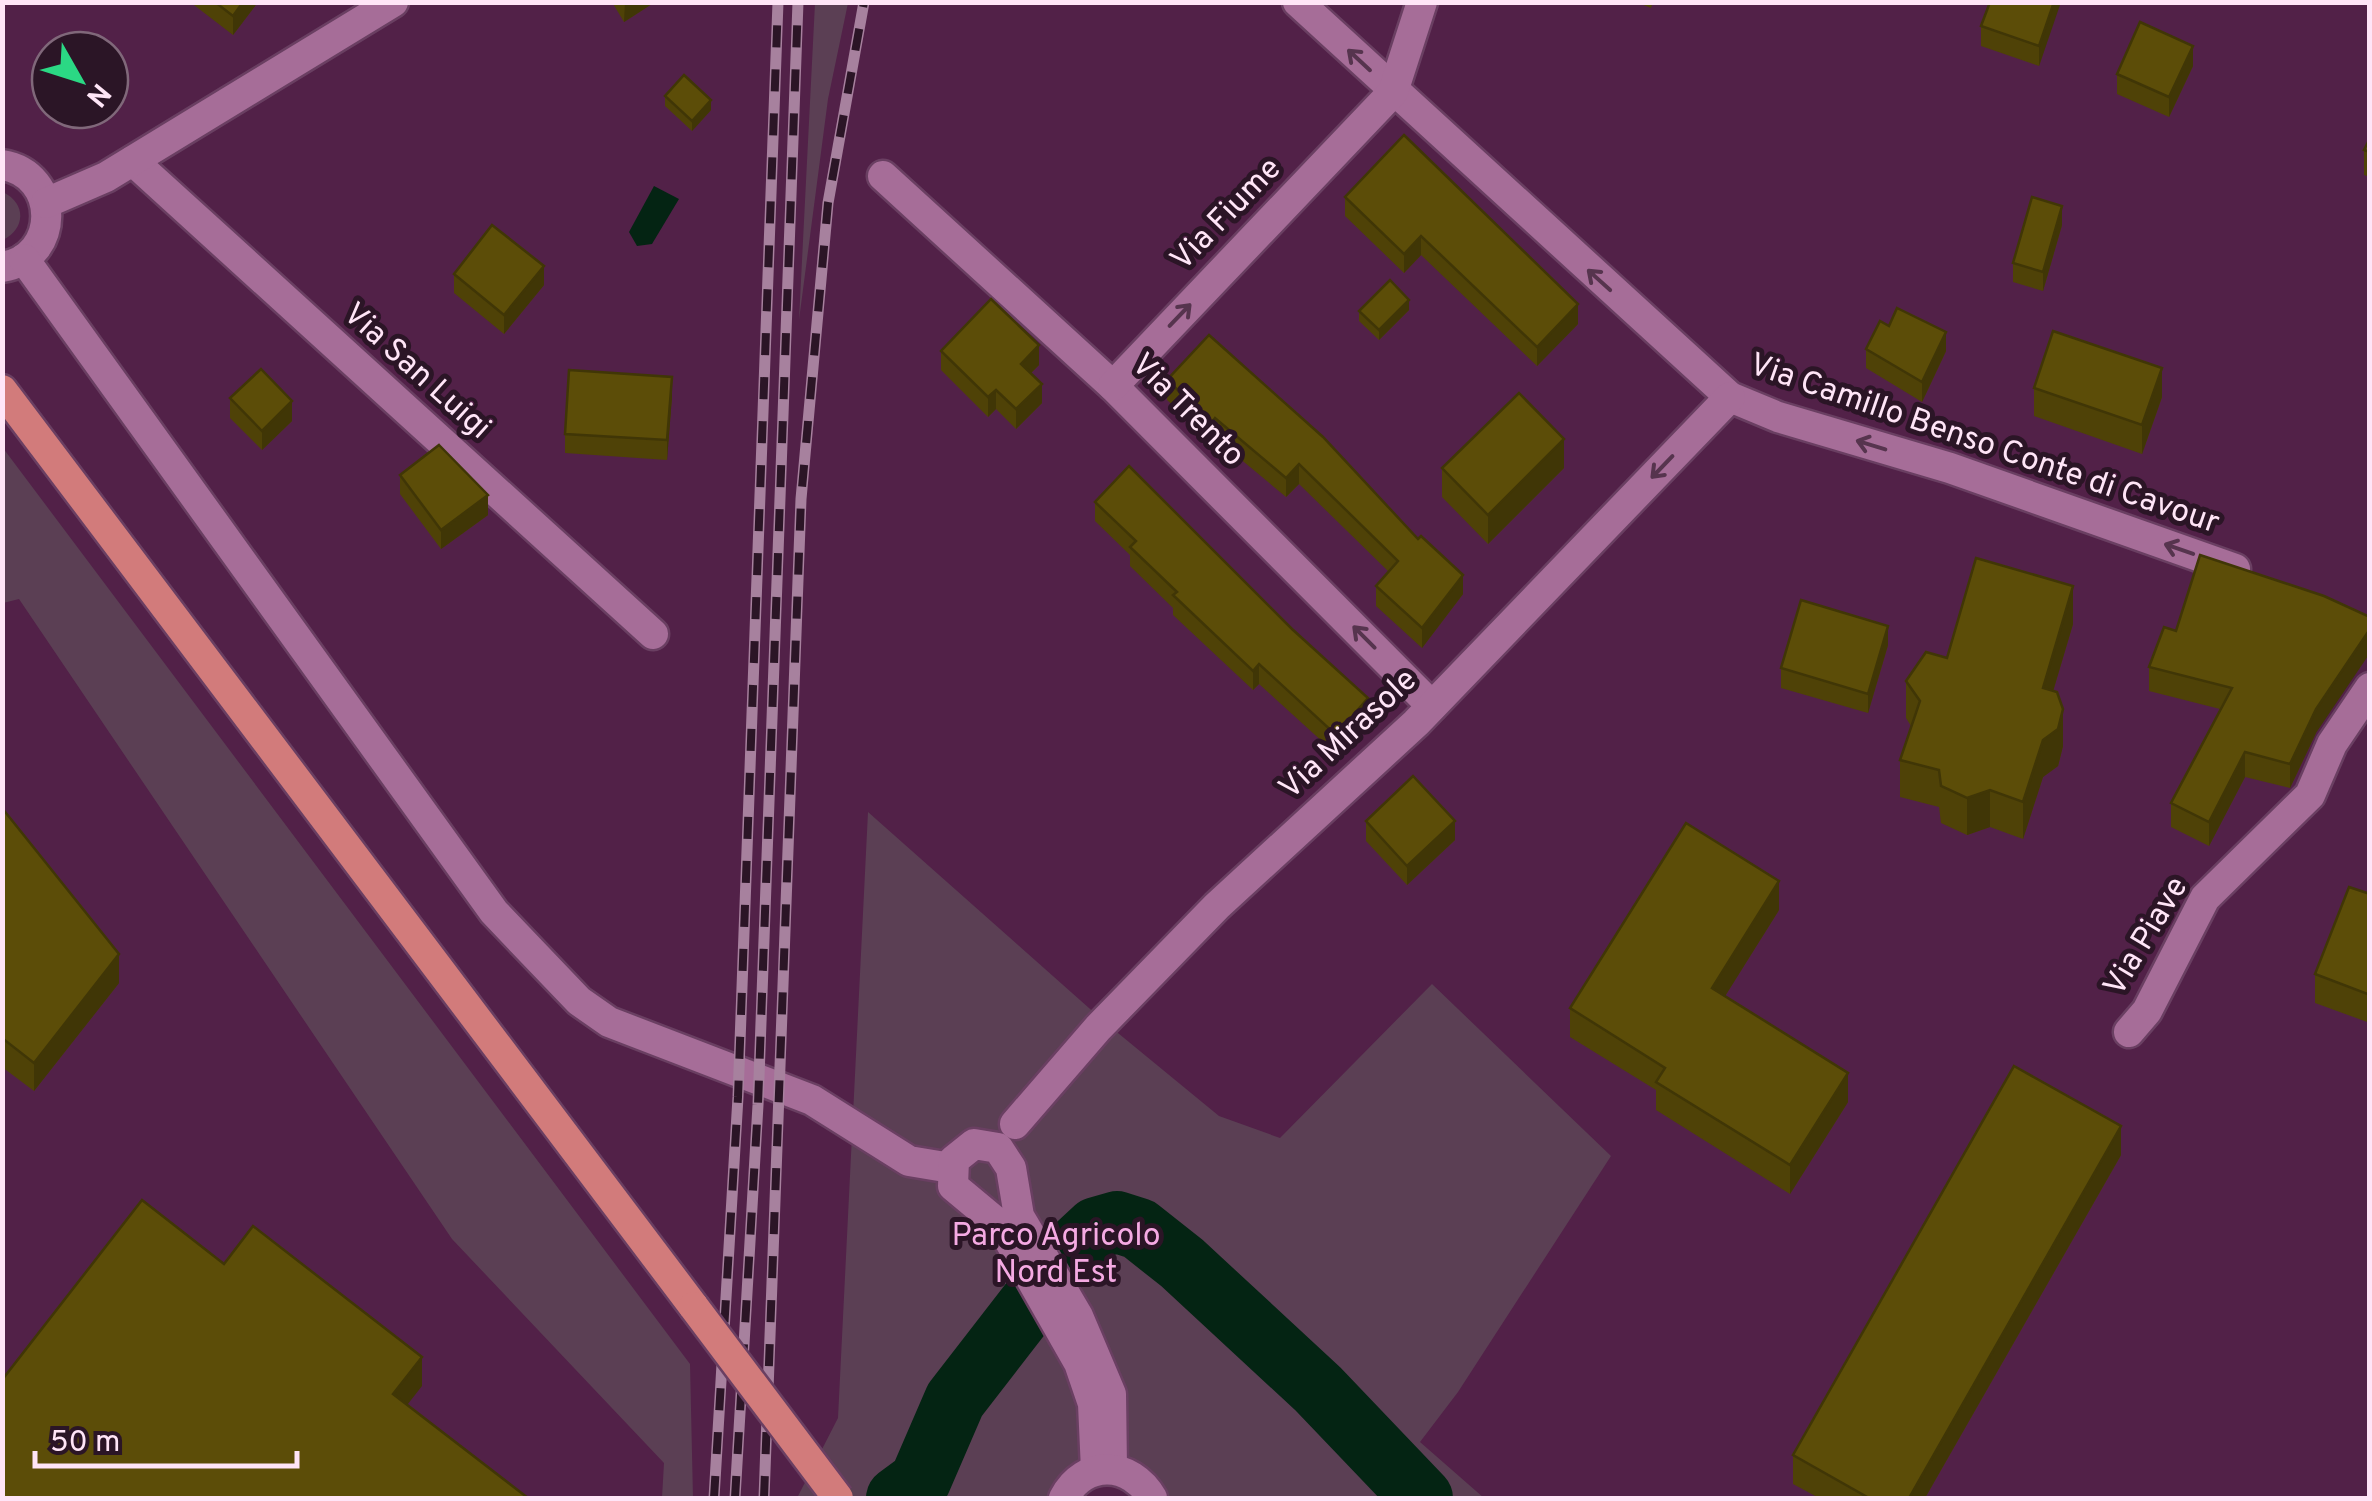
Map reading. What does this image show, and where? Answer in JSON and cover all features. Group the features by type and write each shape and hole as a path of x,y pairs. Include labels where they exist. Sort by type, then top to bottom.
{"main road":[{"path":"10,400 838,1498"}],"street":[{"path":"46,203 74,194 133,161 393,2"},
{"name":"Via Camillo Benso Conte di Cavour","path":"1298,2 1730,397 1778,417 1950,468 2265,580"},
{"path":"1393,92 1422,2"},
{"name":"Via Fiume","path":"1113,386 1393,92"},
{"name":"Via San Luigi","path":"133,161 653,634"},
{"path":"2,165 28,175 46,203 44,234 14,263 494,912 548,970 609,1022 812,1100 909,1161 951,1168 958,1194 1009,1221 1111,1394 1104,1469"},
{"name":"Via Trento","path":"883,176 1113,386 1432,706"},
{"name":"Via Mirasole","path":"1004,1154 1015,1124 1098,1028 1217,906 1432,706 1730,397"},
{"name":"Via Piave","path":"2129,1032 2147,1010 2205,898 2310,795 2332,744 2370,688"},
{"name":"Via Mirasole","path":"951,1168 958,1153 1015,1124"},
{"path":"974,1144 990,1145 1004,1154 1011,1168 1009,1221"},
{"path":"1064,1498 1081,1476 1104,1469 1137,1478 1152,1498"}],"green space":[{"path":"815,3 848,3 828,99 799,320"},
{"path":"3,192 16,203 20,216 16,230 3,240"},
{"path":"3,448 690,1364 693,1498 662,1498 664,1463 452,1239 19,599 3,603"},
{"name":"Parco Agricolo Nord Est","path":"868,812 1107,1024 1219,1116 1280,1138 1432,984 1611,1156 1458,1392 1420,1442 1484,1498 1150,1498 1131,1468 1050,1498 797,1498 838,1418"}],"shaded area":[{"path":"654,186 679,199 652,244 637,246 629,232"}],"building":[{"path":"215,2 243,2 233,16"},
{"path":"1990,2 2054,2 2039,46 1981,26"},
{"path":"2140,22 2193,46 2169,97 2117,74"},
{"path":"684,75 711,100 692,121 665,96"},
{"path":"1404,135 1578,304 1537,347 1421,236 1404,254 1345,197"},
{"path":"2032,197 2062,206 2043,272 2013,263"},
{"path":"492,225 544,266 504,315 454,274"},
{"path":"1390,280 1409,300 1379,330 1359,311"},
{"path":"991,299 1039,345 1021,364 1042,384 1016,409 996,390 988,397 941,351"},
{"path":"1897,308 1946,332 1922,382 1866,349 1880,321 1889,326"},
{"path":"2053,331 2162,368 2142,425 2034,388"},
{"path":"1209,335 1323,437 1418,539 1421,536 1463,575 1422,628 1376,586 1398,561 1299,464 1286,478 1215,418 1212,422 1167,380"},
{"path":"261,369 292,401 262,431 230,398"},
{"path":"569,370 672,377 667,440 565,434"},
{"path":"1519,393 1564,439 1488,515 1442,468"},
{"path":"439,445 488,495 441,530 400,475"},
{"path":"1129,466 1292,629 1368,698 1336,735 1259,664 1253,671 1173,595 1177,592 1130,547 1136,541 1095,502"},
{"path":"2200,555 2324,596 2370,617 2370,629 2316,709 2290,764 2245,752 2209,822 2171,803 2232,688 2149,667 2164,627 2176,631"},
{"path":"1976,558 2073,586 2043,688 2057,692 2063,709 2058,729 2043,740 2023,802 1990,790 1967,798 1941,786 1939,770 1900,760 1920,701 1906,681 1926,652 1947,658"},
{"path":"1801,600 1888,626 1868,694 1781,668"},
{"path":"1413,776 1455,821 1407,866 1366,821"},
{"path":"2,808 119,954 34,1063 2,1038"},
{"path":"1686,823 1779,881 1712,988 1848,1073 1790,1165 1656,1082 1665,1068 1570,1008"},
{"path":"2349,887 2370,894 2370,995 2315,974"},
{"path":"2014,1066 2121,1126 1909,1498 1869,1498 1793,1455"},
{"path":"142,1200 224,1264 253,1226 422,1357 393,1394 528,1498 2,1498 2,1380"}],"waterway":[{"path":"897,1498 920,1481 955,1400 1068,1254 1096,1228 1117,1222 1139,1229 1182,1263 1318,1389 1422,1498"}],"railway":[{"path":"714,1498 738,1097 778,2"},
{"path":"735,1498 758,1105 798,2"},
{"path":"764,1498 801,499 828,203 864,2"}]}
